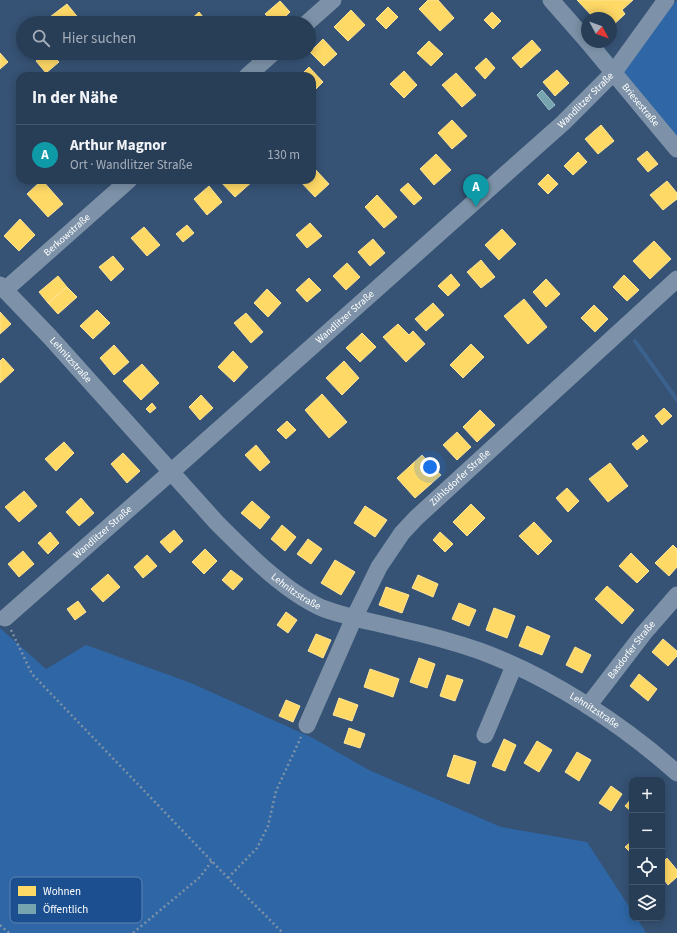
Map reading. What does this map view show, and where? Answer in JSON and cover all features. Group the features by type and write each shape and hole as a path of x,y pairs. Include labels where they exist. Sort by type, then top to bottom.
{"street":[{"path":"315,16 333,0"},
{"name":"Briesestraße","path":"551,0 581,35"},
{"name":"Wandlitzer Straße","path":"5,618 563,123 614,72 666,0"},
{"name":"Briesestraße","path":"592,48 677,149"},
{"path":"252,72 265,60"},
{"name":"Berkowstraße","path":"2,287 124,184"},
{"name":"Zühlsdorfer Straße","path":"307,725 354,618 379,567 402,534 416,518 677,279"},
{"name":"Lehnitzstraße","path":"2,287 50,337 217,523 268,572 309,601 327,609 354,618 443,640 480,651 514,666 554,686 588,706 640,742 677,773"},
{"name":"Basdorfer Straße","path":"588,706 644,633 677,595"},
{"path":"485,735 514,666"}],"path":[{"path":"5,618 32,674 228,878 283,933"},
{"path":"228,878 257,848 268,826 276,791 307,725"},
{"path":"133,933 200,877 212,861"},
{"path":"0,925 9,933"}],"shaded area":[{"path":"677,0 677,149 614,72"},
{"path":"0,628 46,669 86,645 191,683 313,738 369,770 501,827 587,842 629,906 629,921 639,921 646,933 0,933"}],"building: Wohnen":[{"path":"428,0 438,0 454,18 440,31 419,9"},
{"path":"577,0 633,0 622,10 625,14 617,21 617,12 588,12"},
{"path":"280,1 290,12 286,16 267,16 265,14"},
{"path":"67,4 77,16 51,16"},
{"path":"388,7 398,17 386,29 376,19"},
{"path":"351,10 365,25 348,41 334,27"},
{"path":"199,12 202,16 195,16"},
{"path":"492,12 501,21 493,29 484,20"},
{"path":"323,39 337,54 324,66 316,58 316,46"},
{"path":"532,40 541,50 521,68 512,58"},
{"path":"429,41 443,54 431,66 417,53"},
{"path":"0,53 8,62 0,69"},
{"path":"486,58 495,68 485,79 475,68"},
{"path":"57,60 59,62 45,72 36,61"},
{"path":"309,67 314,72 304,72"},
{"path":"557,70 569,83 555,96 543,82"},
{"path":"404,71 417,85 404,98 390,84"},
{"path":"456,73 476,95 462,107 442,85"},
{"path":"316,74 323,82 316,89"},
{"path":"452,120 467,136 452,149 438,133"},
{"path":"601,125 614,141 598,154 585,139"},
{"path":"647,151 658,164 648,172 637,159"},
{"path":"578,152 587,162 573,175 564,166"},
{"path":"436,154 451,170 434,185 420,169"},
{"path":"316,170 329,184 315,197 303,184 316,184"},
{"path":"548,174 558,184 548,194 538,184"},
{"path":"667,181 677,193 677,199 663,210 650,195"},
{"path":"408,183 422,198 414,205 400,190"},
{"path":"38,184 46,184 63,204 48,217 27,194"},
{"path":"223,184 250,184 235,197"},
{"path":"209,186 222,202 207,215 194,199"},
{"path":"377,195 397,217 384,228 365,207"},
{"path":"20,219 35,235 19,251 4,236"},
{"path":"310,223 322,236 307,248 296,235"},
{"path":"187,225 194,233 183,242 176,234"},
{"path":"144,227 160,245 147,256 131,238"},
{"path":"502,229 516,244 499,260 485,245"},
{"path":"373,239 385,253 370,266 358,252"},
{"path":"654,241 671,259 650,279 633,261"},
{"path":"113,256 124,269 111,281 99,267"},
{"path":"481,260 495,277 481,288 467,272"},
{"path":"347,263 360,277 346,290 333,276"},
{"path":"451,274 460,285 448,296 438,286"},
{"path":"624,275 639,290 627,301 613,287"},
{"path":"58,276 67,287 48,303 39,292"},
{"path":"309,278 321,290 307,302 296,290"},
{"path":"546,279 560,294 546,307 533,292"},
{"path":"67,287 77,297 58,314 48,303"},
{"path":"267,289 281,303 268,317 254,303"},
{"path":"524,299 547,327 528,344 504,316"},
{"path":"433,303 444,315 426,331 415,319"},
{"path":"594,305 608,319 595,332 581,318"},
{"path":"97,310 110,323 93,339 80,326"},
{"path":"0,312 11,324 0,334"},
{"path":"246,313 263,332 251,343 234,323"},
{"path":"398,324 409,335 413,331 425,344 406,362 383,337"},
{"path":"362,333 376,347 360,362 346,348"},
{"path":"471,344 484,357 463,378 450,365"},
{"path":"114,345 129,362 114,375 100,358"},
{"path":"233,351 248,367 234,382 218,367"},
{"path":"3,358 14,370 0,383 0,361"},
{"path":"344,361 359,378 342,395 326,378"},
{"path":"142,364 159,383 141,400 123,381"},
{"path":"322,394 347,422 329,438 305,410"},
{"path":"201,395 213,408 200,420 189,407"},
{"path":"152,403 156,408 150,413 146,409"},
{"path":"664,408 672,416 662,425 655,416"},
{"path":"480,410 495,425 477,442 463,427"},
{"path":"287,421 296,430 286,439 277,430"},
{"path":"457,432 471,447 457,460 443,445"},
{"path":"643,435 648,441 637,450 632,444"},
{"path":"64,442 74,453 56,471 45,459"},
{"path":"256,445 270,462 260,471 245,455"},
{"path":"123,453 140,471 127,483 111,464"},
{"path":"422,455 441,475 415,498 397,478"},
{"path":"610,463 628,486 608,502 589,479"},
{"path":"567,488 579,501 568,512 556,498"},
{"path":"24,491 37,506 19,522 5,507"},
{"path":"81,498 94,513 79,526 66,512"},
{"path":"252,501 270,517 260,529 241,513"},
{"path":"471,504 485,518 467,536 453,522"},
{"path":"365,506 387,520 375,537 354,523"},
{"path":"534,522 552,541 538,555 519,536"},
{"path":"282,525 296,537 285,551 271,539"},
{"path":"174,530 183,541 170,553 160,542"},
{"path":"50,532 59,543 48,554 38,543"},
{"path":"440,532 453,544 445,552 433,540"},
{"path":"308,539 322,549 311,564 297,554"},
{"path":"673,545 677,549 677,567 669,576 655,563"},
{"path":"205,549 217,561 204,574 192,562"},
{"path":"23,551 34,564 19,577 8,564"},
{"path":"631,553 649,571 637,583 619,566"},
{"path":"147,555 157,566 143,578 134,567"},
{"path":"335,560 355,572 341,595 321,583"},
{"path":"231,570 243,579 233,590 222,580"},
{"path":"108,574 120,587 103,602 91,589"},
{"path":"418,575 438,584 433,597 412,588"},
{"path":"607,586 634,610 622,624 595,599"},
{"path":"386,587 409,595 402,613 379,605"},
{"path":"78,601 86,612 75,620 67,609"},
{"path":"459,603 476,610 469,626 452,619"},
{"path":"494,608 515,616 507,638 486,630"},
{"path":"286,612 297,620 288,633 277,625"},
{"path":"527,626 550,636 542,655 519,646"},
{"path":"316,634 331,640 323,658 308,651"},
{"path":"663,639 677,651 677,656 668,666 652,652"},
{"path":"575,647 591,655 582,673 566,665"},
{"path":"419,658 435,664 427,688 410,682"},
{"path":"370,669 399,679 393,697 364,687"},
{"path":"639,674 657,689 648,701 630,686"},
{"path":"447,675 463,680 455,701 440,696"},
{"path":"339,698 358,705 352,721 333,715"},
{"path":"286,700 300,706 293,722 279,716"},
{"path":"349,728 365,734 360,748 344,743"},
{"path":"504,739 516,745 505,771 492,766"},
{"path":"537,741 552,750 539,772 524,763"},
{"path":"577,752 591,760 579,781 565,772"},
{"path":"454,755 476,762 469,784 447,776"},
{"path":"611,786 622,794 611,811 599,803"},
{"path":"629,801 629,809 625,806"},
{"path":"629,844 629,851 625,847"},
{"path":"667,858 677,870 677,877 668,885 665,881 665,860"}],"building: Öffentlich":[{"path":"542,90 555,105 549,110 537,95"}],"waterway":[{"path":"635,341 677,400"}],"place":[{"name":"Arthur Magnor","path":"476,207"}]}
